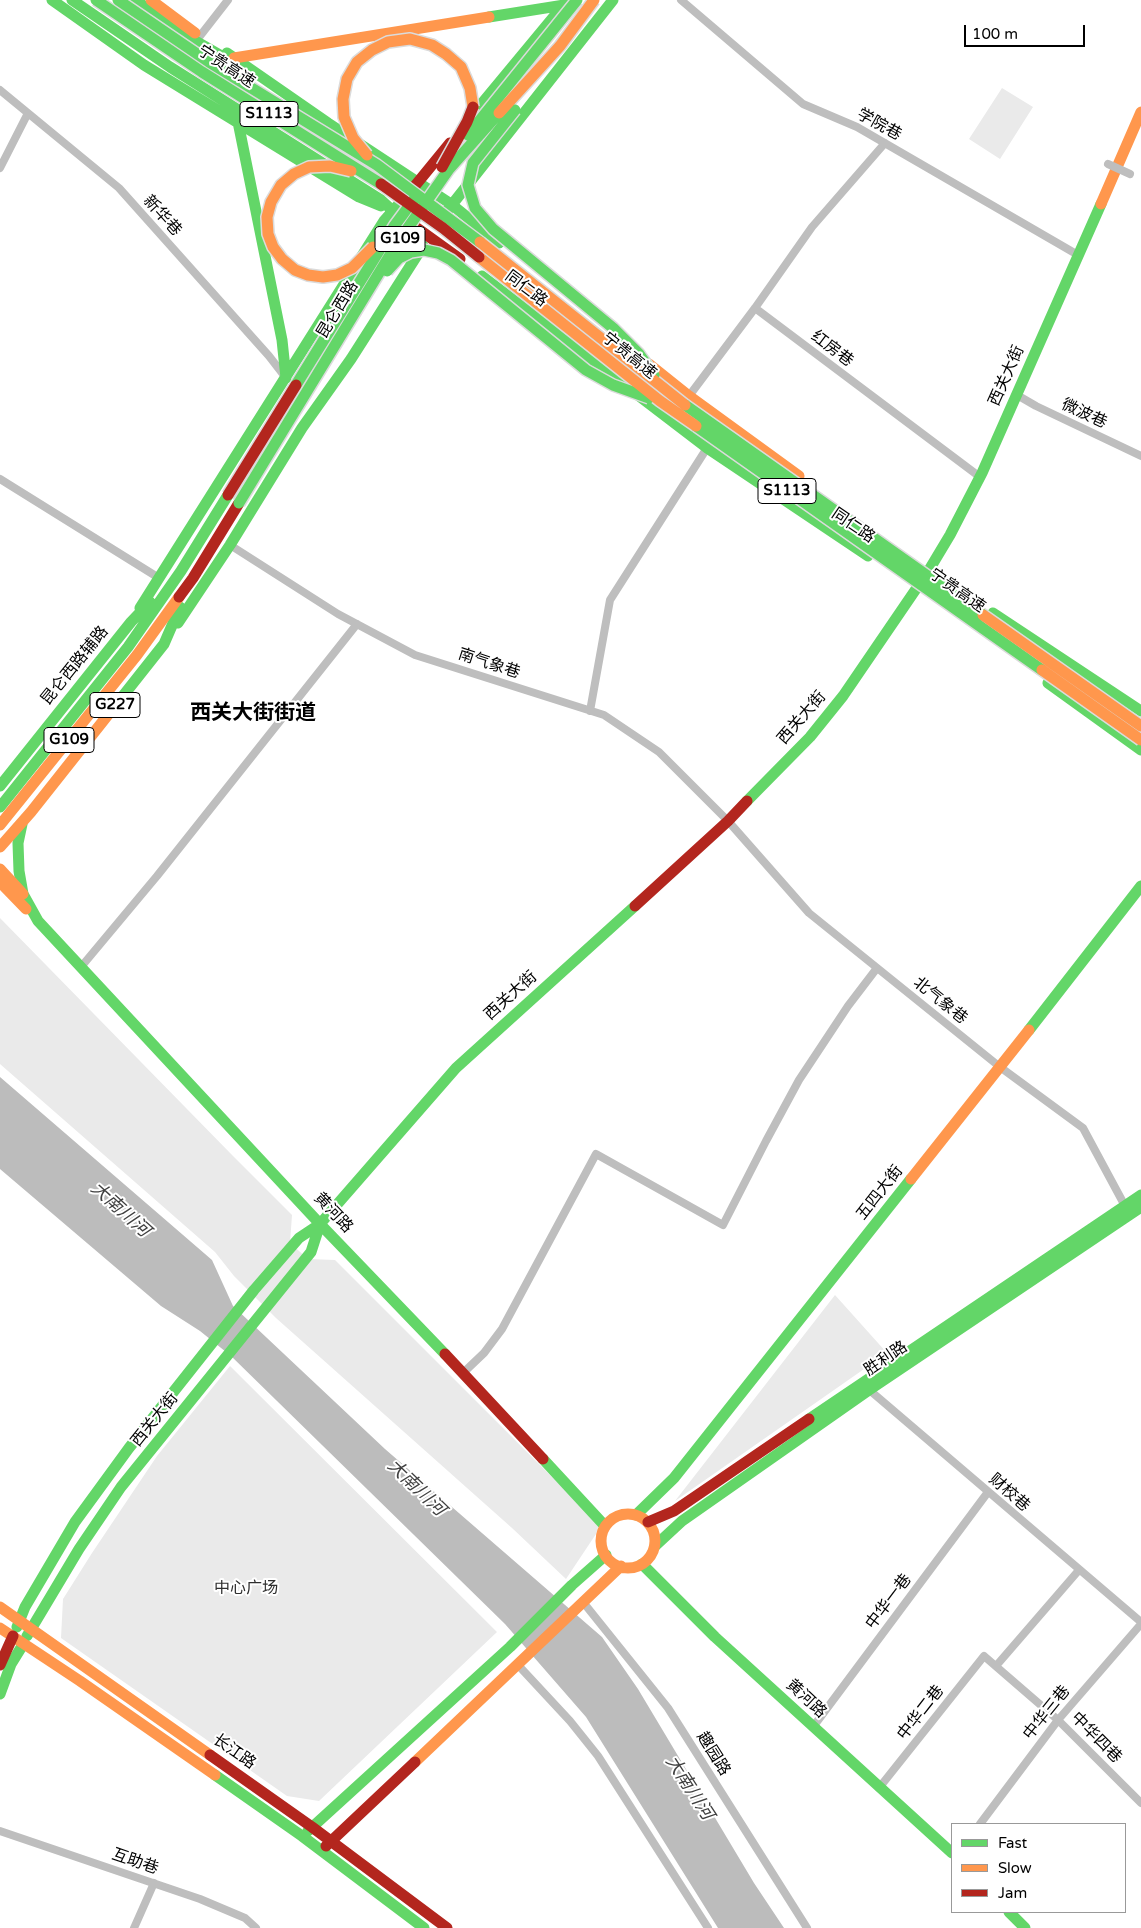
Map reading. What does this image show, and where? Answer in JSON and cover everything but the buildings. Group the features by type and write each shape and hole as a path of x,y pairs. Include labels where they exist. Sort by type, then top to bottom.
{"main road":[{"path":"52,0 144,65 359,197 393,211"},
{"path":"72,0 170,67 381,200 393,211"},
{"name":"宁贵高速","path":"96,0 202,72 370,177 443,228 664,397 1141,740"},
{"name":"宁贵高速","path":"118,0 209,62 377,165 450,218 664,397 1141,726"},
{"path":"135,0 192,39 225,58 566,2"},
{"path":"151,0 234,58"},
{"name":"昆仑西路","path":"0,807 128,647 181,571 407,208 577,0"},
{"name":"昆仑西路","path":"0,825 137,655 193,578 396,245 450,170 560,46 594,0"},
{"path":"164,644 230,545 302,428 351,359 451,204 613,0"},
{"path":"132,622 384,222 566,2"},
{"path":"377,165 353,138 344,117 343,99 347,79 357,62 372,50 388,42 410,39 432,44 446,54 461,67 470,88 473,106 467,122 442,167"},
{"path":"560,46 536,84 473,163 468,185 476,208 493,229 613,328 639,354 664,397"},
{"name":"同仁路","path":"234,58 451,204 689,396 929,570 1141,712"},
{"name":"西关大街","path":"0,1665 25,1607 75,1522 129,1448 246,1300 298,1238 320,1224 456,1068 728,821 810,737 843,696 929,570 950,535 980,477 1141,112"},
{"path":"238,122 282,340 286,378"},
{"path":"370,177 330,166 309,166 294,174 281,185 271,202 267,217 268,234 273,247 282,259 295,270 308,275 323,277 337,275 352,268 395,225"},
{"name":"同仁路","path":"393,211 429,236 707,448 917,589 1141,750"},
{"path":"327,361 341,346 389,266 410,252 424,250 438,253 451,260 586,370 613,385 664,397"},
{"path":"181,571 186,549 206,516 215,490"},
{"path":"193,578 212,561 231,529 264,491"},
{"name":"昆仑西路辅路","path":"1,784 132,622 181,571"},
{"name":"G227","path":"0,847 22,824 164,644 193,578"},
{"path":"22,824 18,843 19,871 23,894"},
{"path":"0,868 23,894 38,921"},
{"path":"0,882 38,921"},
{"name":"五四大街","path":"636,1515 674,1478 1141,886"},
{"name":"黄河路","path":"38,921 605,1526"},
{"name":"胜利路","path":"655,1546 682,1521 865,1387 1141,1195"},
{"name":"胜利路","path":"648,1522 674,1511 1141,1207"},
{"name":"西关大街","path":"0,1694 11,1664 30,1629 79,1549 121,1487 311,1252 320,1224"},
{"path":"623,1514 636,1515 648,1522 654,1532 655,1546 642,1564 631,1567 621,1566 612,1562 602,1548 605,1526 614,1517 623,1514"},
{"path":"302,1836 510,1646 564,1592 606,1555"},
{"name":"黄河路","path":"642,1564 715,1637 951,1852"},
{"path":"321,1851 621,1566"},
{"name":"长江路","path":"0,1608 312,1827 447,1928"},
{"name":"长江路","path":"0,1628 302,1836 424,1928"},
{"path":"1010,1913 1025,1928"}],"street":[{"path":"200,36 228,0"},
{"name":"学院巷","path":"681,0 803,104 857,127 1078,255"},
{"name":"新华巷","path":"0,90 119,188 269,356 286,378"},
{"path":"0,168 28,113"},
{"path":"689,396 755,308 812,227 885,143"},
{"path":"1108,164 1130,174"},
{"name":"红房巷","path":"755,308 980,477"},
{"name":"微波巷","path":"1017,395 1141,456"},
{"path":"590,711 610,600 707,448"},
{"path":"0,479 159,578"},
{"name":"南气象巷","path":"230,545 357,624 415,655 604,715 658,752 728,821"},
{"path":"81,967 157,876 357,624"},
{"name":"北气象巷","path":"728,821 808,914 1000,1067 1083,1128 1125,1206"},
{"path":"463,1373 484,1353 502,1329 596,1154 723,1225 766,1140 800,1080 848,1006 877,968"},
{"name":"财校巷","path":"865,1387 1141,1623"},
{"name":"中华一巷","path":"813,1727 988,1492"},
{"path":"996,1666 1079,1570"},
{"name":"趣园路","path":"581,1604 668,1708 807,1928"},
{"name":"中华三巷","path":"981,1823 1058,1720 1141,1623"},
{"name":"中华四巷","path":"984,1656 1058,1720 1141,1803"},
{"name":"中华二巷","path":"879,1788 984,1656"},
{"path":"522,1661 598,1756 708,1928"},
{"name":"互助巷","path":"0,1831 200,1899 245,1918 256,1928"},
{"path":"134,1928 154,1883"}],"green space":[{"path":"1002,88 1033,107 1000,159 969,139"},
{"path":"0,918 292,1215 290,1243 308,1259 335,1260 599,1524 596,1534 566,1579 512,1528 276,1318 234,1276 215,1252 0,1064"},
{"path":"835,1295 887,1353 675,1501"},
{"name":"中心广场","path":"230,1366 497,1632 319,1801 287,1796 61,1638 63,1599 157,1456"}],"water":[{"name":"大南川河","path":"0,1077 212,1260 233,1306 385,1449 602,1637 638,1689 754,1883 784,1928 718,1928 586,1717 505,1624 231,1356 200,1331 161,1306 0,1169"}],"traffic: fast":[{"path":"52,0 144,65 359,197 381,206"},
{"path":"72,0 170,67 381,200 393,211"},
{"path":"96,0 202,72 381,184"},
{"path":"118,0 209,62 377,165 480,242"},
{"path":"135,0 192,39 225,58 234,58"},
{"path":"468,135 577,0"},
{"path":"447,211 613,0"},
{"path":"469,119 566,2"},
{"path":"489,17 564,5"},
{"path":"227,53 328,123 451,204 499,243"},
{"path":"515,110 473,163 468,185 475,208 493,229 613,328 639,354 654,375"},
{"path":"239,503 396,245 449,169 499,113"},
{"path":"238,122 282,340 286,378"},
{"path":"296,385 395,225 415,198"},
{"path":"140,608 384,221 399,204"},
{"path":"747,801 810,737 843,696 929,570 950,535 982,473 1101,204"},
{"path":"178,623 230,545 302,428 351,359 423,246"},
{"path":"387,271 399,258 411,252 424,250 438,253 451,260 586,370 613,385 649,398"},
{"path":"482,276 707,448 868,556"},
{"path":"685,405 983,615"},
{"path":"696,426 1042,670"},
{"path":"0,807 128,647 181,571 228,495"},
{"path":"0,786 131,622 150,602"},
{"path":"115,706 164,644 180,607"},
{"path":"993,613 1141,711"},
{"path":"1048,683 1141,750"},
{"path":"22,824 18,843 19,871 23,894 38,921"},
{"path":"1029,1030 1141,886"},
{"path":"320,1224 456,1068 635,906"},
{"path":"38,921 320,1224 445,1354"},
{"path":"636,1515 674,1478 911,1179"},
{"path":"809,1419 1141,1195"},
{"path":"655,1546 682,1521 869,1390 1141,1207"},
{"path":"17,1627 25,1607 75,1522 129,1448 254,1290 299,1238 320,1224"},
{"path":"27,1636 79,1549 121,1487 311,1252 320,1224"},
{"path":"543,1459 605,1526"},
{"path":"308,1831 510,1647 572,1585 606,1555"},
{"path":"642,1564 715,1637 951,1852"},
{"path":"0,1694 11,1664 24,1643"},
{"path":"215,1775 302,1836 424,1928"},
{"path":"1010,1913 1025,1928"}],"traffic: slow":[{"path":"151,0 195,33"},
{"path":"499,113 560,46 594,0"},
{"path":"234,58 489,17"},
{"path":"367,155 353,138 344,117 343,99 347,79 357,62 372,50 388,42 410,39 432,45 446,54 461,67 470,88 473,107"},
{"path":"1101,204 1141,112"},
{"path":"351,171 330,166 309,167 294,174 281,185 271,202 267,217 268,234 273,247 282,259 295,270 308,275 323,277 337,275 352,268 373,247"},
{"path":"480,242 685,405"},
{"path":"479,257 660,401 696,426"},
{"path":"649,364 689,396 799,476"},
{"path":"0,825 137,655 179,597"},
{"path":"983,615 1141,726"},
{"path":"1042,670 1141,740"},
{"path":"0,847 31,812 115,706"},
{"path":"0,869 23,894"},
{"path":"0,882 26,909"},
{"path":"911,1179 1029,1030"},
{"path":"628,1514 638,1516 647,1522 653,1531 655,1541 653,1551 647,1560 638,1566 628,1568 618,1566 609,1560 603,1551 601,1541 603,1531 609,1522 618,1516 628,1514"},
{"path":"415,1762 621,1566"},
{"path":"0,1607 210,1755"},
{"path":"0,1628 215,1775"}],"traffic: jam":[{"path":"442,167 467,122 473,107"},
{"path":"414,187 450,143"},
{"path":"381,184 443,228 479,257"},
{"path":"403,218 460,259"},
{"path":"228,495 296,385"},
{"path":"179,597 193,578 239,503"},
{"path":"635,906 728,821 747,801"},
{"path":"445,1354 543,1459"},
{"path":"648,1522 674,1511 809,1419"},
{"path":"0,1665 13,1636"},
{"path":"210,1755 312,1827 447,1928"},
{"path":"326,1846 415,1762"}],"district":[{"name":"西关大街街道","path":"253,713"}]}
